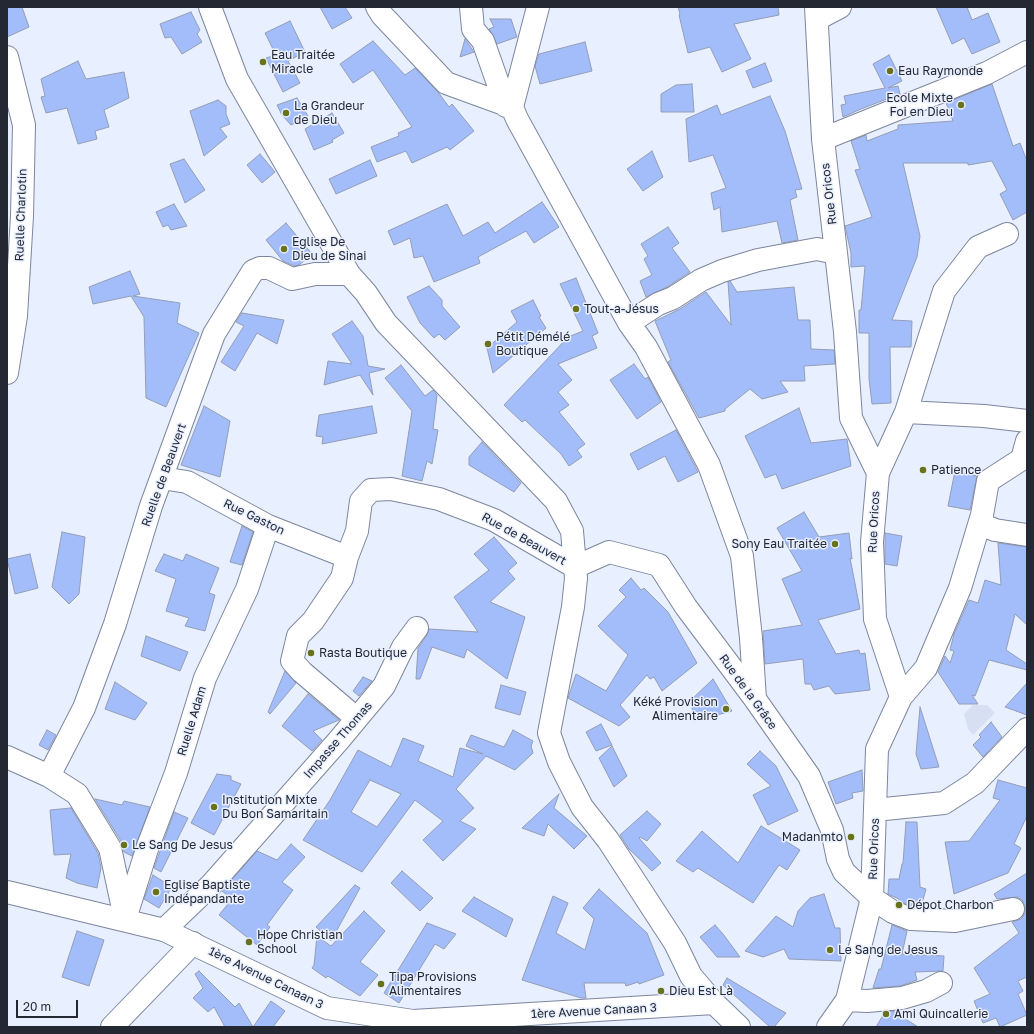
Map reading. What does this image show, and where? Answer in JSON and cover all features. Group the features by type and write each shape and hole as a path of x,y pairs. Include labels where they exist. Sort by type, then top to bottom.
{"street":[{"path":"210,7 237,79 349,274 366,293 386,323 556,501 572,531 576,578 573,607 549,733 559,762 582,807 608,840 674,943 692,976 714,1004 739,1027"},
{"path":"377,7 382,16 446,83 509,107"},
{"path":"471,7 473,29 483,41 509,107 629,323 646,347 709,465 742,556 756,699"},
{"path":"509,107 538,7"},
{"path":"817,13 840,7"},
{"name":"Rue Oricos","path":"817,13 823,139 845,332 851,418 878,473 872,542 875,613 901,697 877,750 872,898 847,1000 828,1027"},
{"path":"823,139 987,73 1027,52"},
{"name":"Ruelle Charlotin","path":"7,57 24,125 21,231 16,316 7,373"},
{"path":"878,473 906,412 944,292 978,247 1007,234"},
{"path":"629,323 658,304 673,298 702,280 722,271 758,260 817,249 836,253"},
{"name":"Ruelle de Beauvert","path":"49,776 84,708 115,624 151,506 214,334 253,271 260,268 269,268 292,279 315,274 349,274"},
{"path":"906,412 984,416 1027,421"},
{"path":"901,697 926,668 960,588 980,524 988,481 1022,459 1027,441"},
{"name":"Rue Gaston","path":"162,478 187,482 268,526 347,556"},
{"name":"Rue de Beauvert","path":"356,718 302,672 292,661 298,636 313,621 342,578 347,556 357,531 361,501 371,490 391,489 439,499 494,520 575,567"},
{"path":"980,524 995,530 1027,535"},
{"name":"Ruelle Adam","path":"125,920 148,846 176,773 206,678 247,589 268,526"},
{"name":"Rue de la Grâce","path":"575,567 609,552 659,565 686,608 756,699 809,776 832,830 838,859 844,872 872,898 893,912 911,919 955,921 1014,909"},
{"name":"Impasse Thomas","path":"164,930 211,885 339,740 384,686 404,647 417,628"},
{"path":"875,810 944,803 974,783 1024,734 1027,729"},
{"path":"7,757 49,776 77,794 110,848 125,920"},
{"name":"1ère Avenue Canaan 3","path":"7,892 164,930 327,1008 413,1021 500,1022 714,1004"},
{"path":"112,1027 193,943"},
{"path":"847,1000 866,1001 902,998 926,992 941,983"}],"shaded area":[{"path":"973,705 987,705 995,713 973,735 968,729 964,714"}],"building":[{"path":"7,7 22,7 29,27 7,37"},
{"path":"320,7 345,7 352,18 332,29"},
{"path":"678,7 778,7 779,15 734,24 751,59 722,72 710,47 688,53"},
{"path":"936,7 967,7 972,20 988,13 1000,42 972,54 964,38 952,44"},
{"path":"191,12 200,30 197,34 202,42 182,54 171,37 165,38 160,24"},
{"path":"490,19 511,19 517,37 497,44 489,29 494,27"},
{"path":"290,21 305,52 288,61 300,83 283,92 266,58 276,55 265,33"},
{"path":"465,39 474,52 460,57"},
{"path":"373,41 405,75 415,68 438,92 449,107 452,104 474,131 450,150 447,147 412,163 406,151 377,162 371,147 399,136 398,133 412,127 373,70 353,83 340,64"},
{"path":"585,42 592,71 540,84 535,66 539,54"},
{"path":"889,55 902,81 888,88 898,86 900,94 843,117 841,105 846,104 844,96 885,88 873,64"},
{"path":"78,61 86,79 124,72 129,98 104,110 109,127 95,131 97,139 78,144 67,108 46,113 41,97 45,96 41,79"},
{"path":"765,63 772,81 753,88 746,71"},
{"path":"692,84 694,112 661,112 661,94 676,85"},
{"path":"992,84 1013,146 1020,143 1027,161 1027,212 1013,220 1000,194 1007,190 992,161 968,165 968,163 903,163 920,236 917,257 892,320 912,321 911,347 890,347 891,403 872,404 869,379 869,333 859,333 859,310 861,310 865,266 851,267 851,253 845,226 872,217 855,170 860,169 851,141 866,135 867,141 898,129 898,125 953,121 946,103"},
{"path":"770,96 785,131 802,189 795,190 797,197 790,200 798,240 782,243 777,221 722,232 720,207 714,210 711,193 726,188 713,155 689,162 686,119 717,105 721,115"},
{"path":"297,98 308,116 291,125 282,115 277,105"},
{"path":"218,100 226,106 226,114 230,124 220,128 227,137 204,156 190,111"},
{"path":"332,113 344,133 332,140 333,142 314,150 305,129"},
{"path":"652,151 663,177 643,191 627,169"},
{"path":"260,154 275,172 262,183 247,165"},
{"path":"184,159 205,190 185,203 170,164"},
{"path":"370,160 377,176 336,194 329,179"},
{"path":"542,202 559,227 534,243 526,231 478,257 480,263 434,282 423,256 414,258 410,238 394,245 388,231 447,204 463,236 488,222 495,233"},
{"path":"174,204 187,226 171,230 168,225 163,227 156,212"},
{"path":"286,223 312,254 299,265 294,266 283,261 266,240"},
{"path":"668,227 679,243 672,248 690,272 667,287 646,297 640,281 652,275 644,259 648,256 641,244"},
{"path":"130,271 140,294 133,296 180,303 177,323 199,333 166,407 146,398 144,317 131,296 93,304 89,287"},
{"path":"576,278 598,333 592,336 597,348 558,364 572,380 558,392 569,405 559,412 585,444 577,450 582,457 569,466 561,454 525,420 522,422 504,405 568,337 583,331 560,284"},
{"path":"730,281 737,292 794,287 798,320 810,320 811,349 834,350 835,364 804,366 805,381 780,381 788,392 762,399 750,389 725,409 725,411 699,418 668,362 671,360 655,321 680,309 706,292 731,325 728,282"},
{"path":"429,286 442,300 442,306 460,327 445,340 439,334 434,338 420,323 407,297"},
{"path":"533,300 541,316 539,317 546,328 493,373 487,348 517,322 511,311"},
{"path":"242,313 284,320 277,344 257,333 235,371 221,362 244,326 236,322"},
{"path":"352,321 363,336 368,366 385,369 369,373 373,395 360,375 324,385 328,361 352,364 332,334"},
{"path":"634,364 645,379 648,377 661,402 637,419 610,380"},
{"path":"401,365 425,396 433,390 437,395 433,429 438,430 432,464 427,461 422,481 402,476 412,411 385,378"},
{"path":"204,406 230,421 220,477 181,465"},
{"path":"372,406 377,433 322,444 323,437 316,436 319,415"},
{"path":"799,408 811,443 847,439 851,466 782,489 776,474 765,478 745,436"},
{"path":"676,430 698,472 678,482 665,456 638,470 630,454"},
{"path":"482,442 521,483 514,492 469,465 469,457"},
{"path":"955,471 977,476 970,510 948,506"},
{"path":"804,512 819,537 849,533 852,559 850,558 860,609 818,620 836,654 859,650 860,654 865,653 870,690 835,694 829,686 814,690 811,684 805,684 803,659 765,664 763,631 802,625 782,579 802,571 777,528"},
{"path":"242,526 253,532 242,565 230,562"},
{"path":"62,532 85,537 79,594 69,604 52,587"},
{"path":"885,533 902,536 897,566 885,564"},
{"path":"494,537 517,563 508,571 515,579 490,602 525,617 507,679 467,649 464,658 432,647 420,679 416,679 418,648 427,635 429,629 478,632 454,597 489,570 474,554"},
{"path":"998,543 1027,547 1027,625 1015,614 1006,650 1027,664 1027,670 989,660 975,696 972,695 978,704 959,704 938,672 945,656 950,663 954,651 950,650 954,634 969,600 978,603 985,580 1001,585"},
{"path":"30,554 38,588 15,594 7,559"},
{"path":"164,554 183,561 186,554 219,568 209,593 215,595 205,631 185,626 189,618 166,611 176,579 155,571"},
{"path":"631,578 641,590 644,588 668,612 697,663 662,691 654,677 650,679 647,675 620,705 630,717 619,726 568,698 576,674 606,691 628,655 598,626 626,597 619,590"},
{"path":"146,636 188,652 180,671 141,656"},
{"path":"285,671 296,683 270,714 268,712"},
{"path":"363,677 372,681 359,696 353,691"},
{"path":"713,679 732,711 694,721 691,700"},
{"path":"115,682 147,703 135,720 105,709"},
{"path":"1027,683 1027,715 1005,707"},
{"path":"501,685 526,692 520,715 495,708"},
{"path":"308,694 339,720 313,731 322,740 312,751 282,726"},
{"path":"920,707 939,767 921,769 916,754"},
{"path":"991,722 1002,737 983,757 973,745 981,737 979,735"},
{"path":"601,724 612,745 596,751 586,732"},
{"path":"47,730 56,735 48,750 39,745"},
{"path":"513,730 533,741 531,746 533,753 515,770 486,756 456,789 474,808 460,821 476,829 443,861 423,840 443,821 415,800 362,872 303,840 330,800 358,750 391,767 403,738 424,746 418,761 453,777 460,748 483,754 466,746 471,735 504,747","holes":["370,780 401,794 377,827 351,812"]},
{"path":"612,746 627,776 614,787 599,758"},
{"path":"760,751 776,766 798,811 768,825 753,795 771,786 747,764"},
{"path":"862,770 863,791 852,793 853,798 836,804 828,782"},
{"path":"217,774 231,776 231,780 241,784 214,835 191,823"},
{"path":"998,780 1027,788 1027,816 1014,844 1021,848 1008,873 954,894 945,842 969,841 1000,800 993,798"},
{"path":"559,794 554,808 587,836 574,849 548,824 544,836 522,828"},
{"path":"95,799 122,805 124,801 150,807 132,856 124,852 121,841"},
{"path":"71,808 98,853 101,868 97,888 77,883 66,878 71,854 54,855 50,810"},
{"path":"647,811 661,824 647,841 640,837 639,838 661,863 652,871 629,849 620,835"},
{"path":"174,812 188,818 161,872 154,868"},
{"path":"906,822 917,822 920,887 926,889 921,907 914,907 899,901 899,899 888,894 889,879 899,879 903,863"},
{"path":"761,826 800,850 787,870 779,865 753,903 698,868 693,872 676,861 702,831 738,863"},
{"path":"291,844 305,857 282,882 293,890 267,925 270,927 257,945 219,915 232,899 222,891 257,851 277,860"},
{"path":"402,871 433,898 420,911 391,883"},
{"path":"1027,873 1027,977 1018,981 1023,991 1018,994 1027,1015 1000,1027 996,1018 983,1023 974,1001 990,994 974,968 1019,933 1012,922 1021,919 1025,913 1025,906 1022,900 1017,897 997,899 994,894"},
{"path":"153,875 172,887 159,908 144,899"},
{"path":"355,885 360,888 331,941 316,927"},
{"path":"599,889 647,933 664,975 639,984 638,982 626,986 625,983 584,983 586,998 581,998 522,980 553,896 568,903 556,933 585,950 594,919 583,908"},
{"path":"824,894 835,928 840,928 841,961 789,959 784,949 763,957 745,951 776,916 793,927 798,911 810,898"},
{"path":"474,897 513,919 506,937 462,911"},
{"path":"364,911 385,931 360,962 378,975 360,996 328,976 326,978 312,968 314,965 317,936 331,946"},
{"path":"427,923 456,934 444,949 435,944 399,1003 384,993"},
{"path":"715,925 740,957 717,957 700,937"},
{"path":"892,925 907,931 902,954 944,956 943,971 915,972 917,980 900,986 873,988 879,969 881,969"},
{"path":"77,931 104,940 89,986 62,977"},
{"path":"199,971 235,1007 239,1003 253,1027 225,1027 214,1007 208,1012 193,998 203,988 195,974"},
{"path":"727,978 786,1013 774,1027 770,1027 723,985"},
{"path":"271,1001 285,1011 273,1027 253,1027"},
{"path":"893,1011 918,1027 876,1027 885,1012"}],"place":[{"name":"Eau Traitée Miracle","path":"263,62"},
{"name":"Eau Raymonde","path":"890,71"},
{"name":"Ecole Mixte Foi en Dieu","path":"961,105"},
{"name":"La Grandeur de Dieu","path":"286,113"},
{"name":"Eglise De Dieu de Sinai","path":"284,249"},
{"name":"Tout-a-Jésus","path":"576,309"},
{"name":"Pétit Démélé Boutique","path":"488,344"},
{"name":"Patience","path":"923,470"},
{"name":"Sony Eau Traitée","path":"835,544"},
{"name":"Rasta Boutique","path":"311,653"},
{"name":"Kéké Provision Alimentaire","path":"726,709"},
{"name":"Institution Mixte Du Bon Samaritain","path":"214,807"},
{"name":"Madanmto","path":"851,837"},
{"name":"Le Sang De Jesus","path":"124,845"},
{"name":"Eglise Baptiste Indépandante","path":"156,892"},
{"name":"Dépot Charbon","path":"899,905"},
{"name":"Hope Christian School","path":"249,942"},
{"name":"Le Sang de Jesus","path":"830,950"},
{"name":"Tipa Provisions Alimentaires","path":"381,984"},
{"name":"Dieu Est Là","path":"661,991"},
{"name":"Ami Quincallerie","path":"886,1014"}]}
